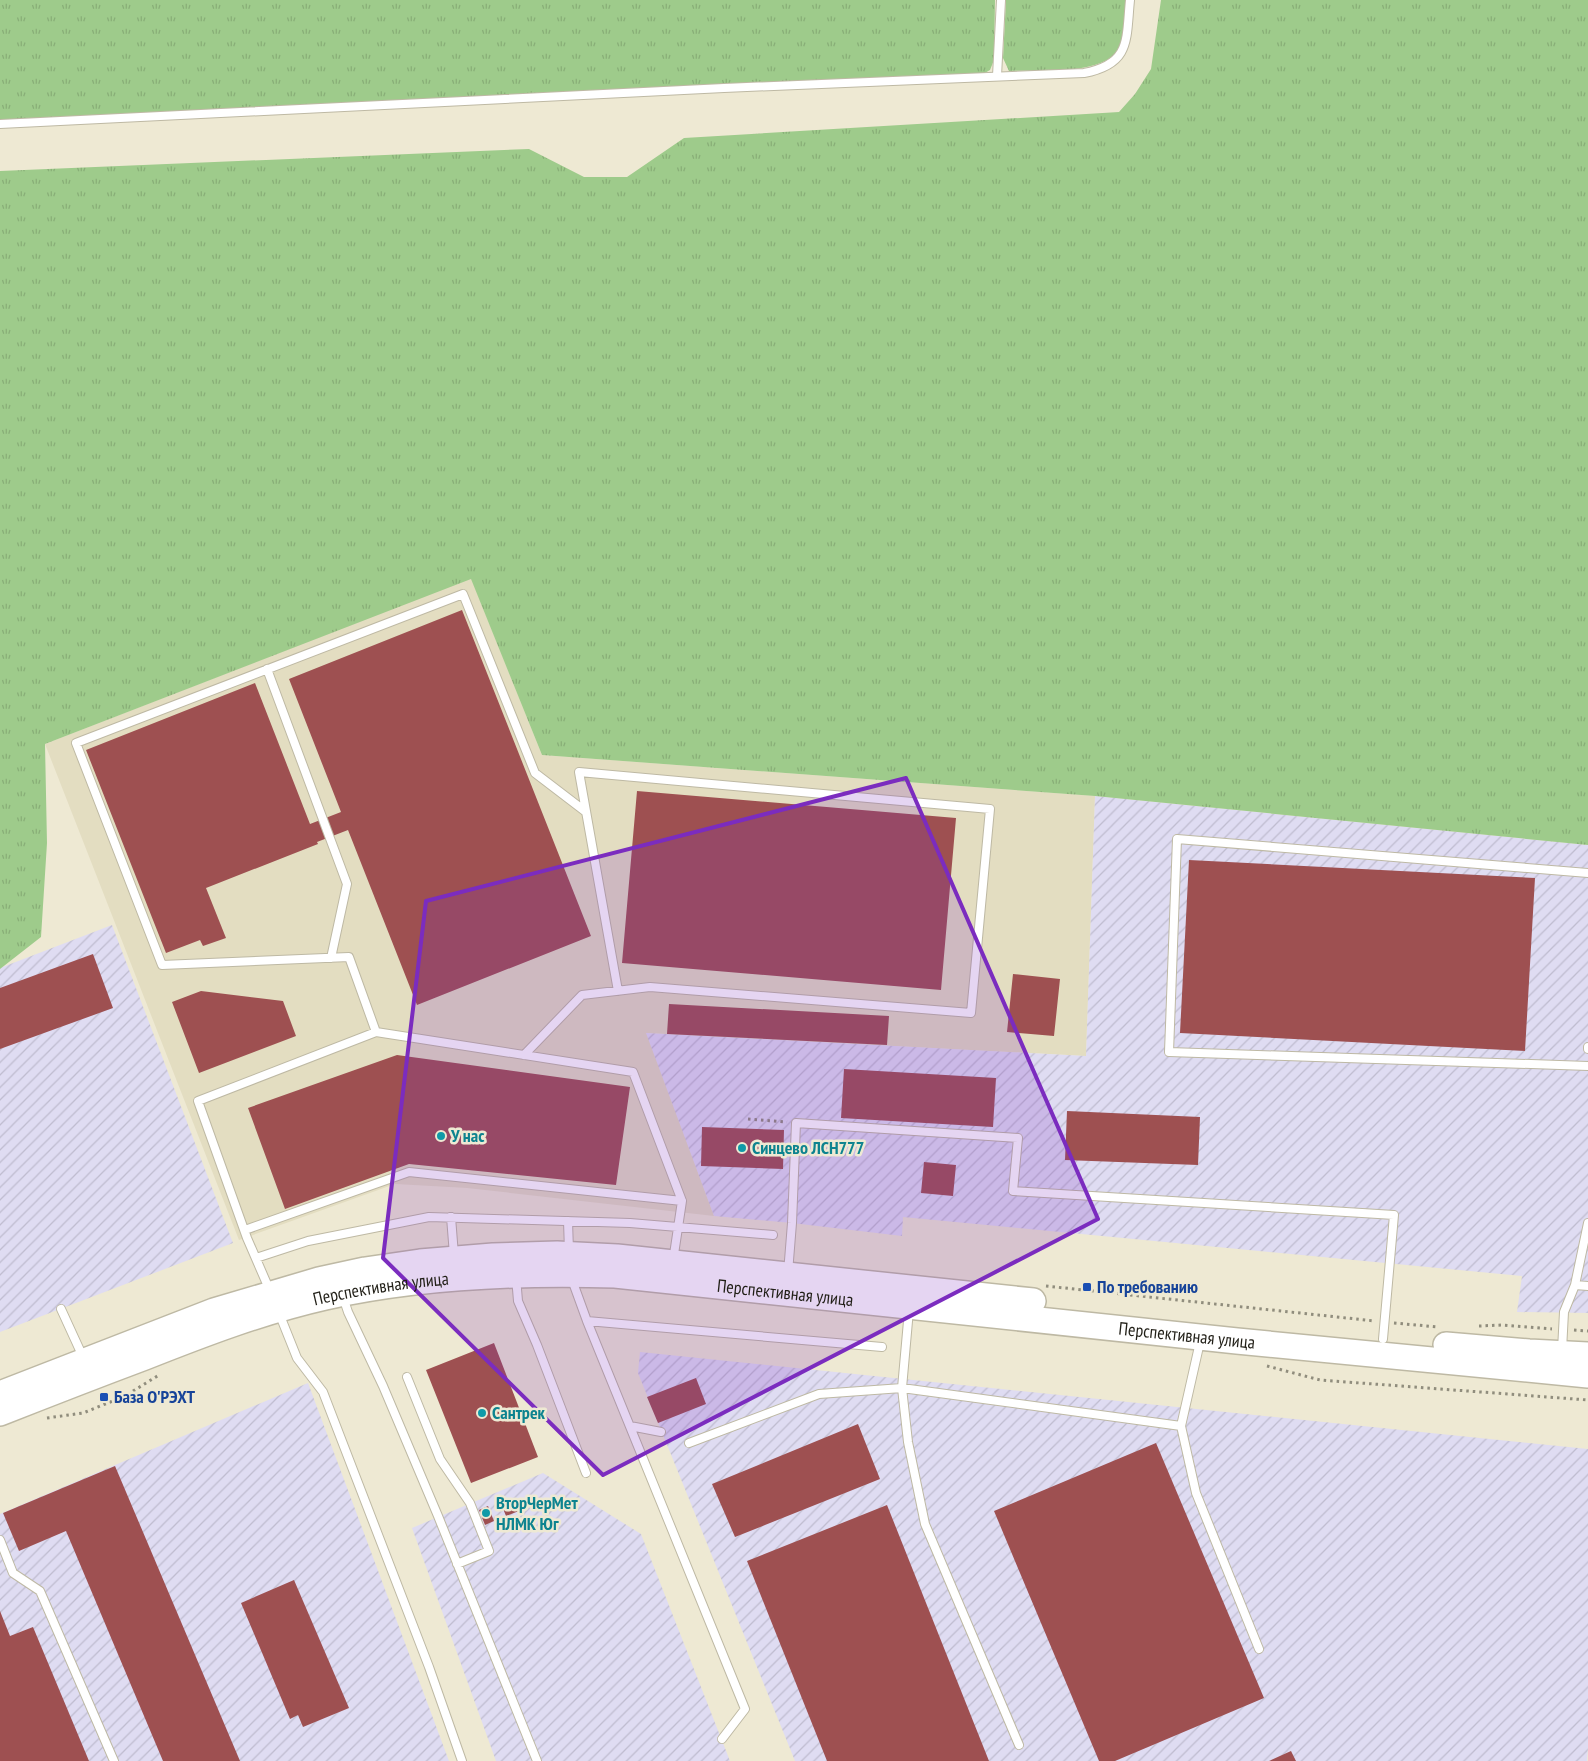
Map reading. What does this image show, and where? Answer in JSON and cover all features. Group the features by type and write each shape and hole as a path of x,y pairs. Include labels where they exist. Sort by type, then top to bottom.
{"main road":[{"name":"Перспективная улица","path":"0,1394 220,1328 274,1302 420,1262 454,1259 515,1265 569,1264 615,1275 672,1272 910,1297 1383,1340 1562,1355 1588,1355"},
{"name":"Перспективная улица","path":"339,1285 422,1280 515,1265"},
{"name":"Перспективная улица","path":"910,1297 1201,1337 1527,1371 1588,1375"},
{"name":"Перспективная улица","path":"0,1413 87,1369"}],"lane":[{"path":"997,76 1001,0"},
{"path":"0,124 1084,73 1108,66 1116,61 1126,41 1130,0"},
{"path":"376,1032 349,957 162,965 76,742 463,594 535,773 586,812"},
{"path":"267,669 346,884 331,958"},
{"path":"524,1055 582,995 618,991 650,987 972,1013 990,809 579,772 618,991"},
{"path":"1588,873 1177,839 1170,1052 1588,1066"},
{"path":"462,1761 429,1667 322,1392 297,1358 244,1230 198,1101 376,1032 633,1072 682,1201 672,1272"},
{"path":"787,1283 796,1123 1018,1138 1013,1191 1394,1215 1383,1340"},
{"path":"244,1230 409,1172 682,1201"},
{"path":"256,1258 317,1239 429,1216 678,1226 773,1235"},
{"path":"451,1217 454,1259"},
{"path":"568,1221 569,1264 587,1321 745,1709 722,1739"},
{"path":"1562,1355 1564,1312 1575,1285 1588,1223"},
{"path":"515,1265 518,1301 586,1473"},
{"path":"339,1285 348,1312 384,1386 536,1761"},
{"path":"1575,1285 1588,1286"},
{"path":"910,1297 902,1388 908,1442 925,1524 1019,1744"},
{"path":"61,1309 87,1369"},
{"path":"587,1321 882,1347"},
{"path":"1201,1337 1182,1426 1196,1493 1259,1649"},
{"path":"407,1377 440,1459 470,1503 489,1552 457,1564"},
{"path":"689,1443 819,1394 902,1388 1182,1426"},
{"path":"630,1426 661,1432"},
{"path":"0,1540 13,1573 40,1591 114,1761"}],"path":[{"path":"748,1119 796,1123"}],"highlighted area":[{"path":"906,778 1098,1219 603,1475 383,1258 426,901"}],"shaded area":[{"path":"471,578 542,755 1095,796 1086,1056 647,1033 714,1216 467,1188 395,1184 239,1240 45,744"},
{"path":"1095,796 1588,845 1588,1313 1517,1312 1522,1276 903,1217 902,1236 714,1216 646,1033 1086,1056"},
{"path":"112,925 233,1243 0,1332 0,968"},
{"path":"640,1352 1588,1449 1587,1761 795,1761 638,1373"},
{"path":"308,1383 449,1761 0,1761 0,1514"},
{"path":"543,1473 641,1534 730,1761 496,1761 412,1528"}],"green space":[{"path":"0,0 995,0 994,60 990,70 983,74 0,121"},
{"path":"1006,0 1127,0 1125,32 1122,44 1111,58 1084,68 1051,71 1009,71 1003,58"},
{"path":"1161,0 1588,0 1588,845 1095,796 542,755 471,579 45,744 47,843 41,937 0,969 0,171 529,149 584,177 627,177 684,138 1119,112 1135,94 1151,69"}],"building":[{"path":"462,610 591,936 417,1005 348,830 317,842 318,844 206,888 226,938 203,946 200,940 166,953 86,750 255,683 310,824 341,812 289,679"},
{"path":"637,791 956,818 941,990 622,963"},
{"path":"1189,860 1535,878 1525,1051 1180,1033"},
{"path":"93,954 113,1008 0,1049 0,988"},
{"path":"1013,974 1060,979 1054,1036 1007,1032"},
{"path":"201,991 283,1001 296,1036 199,1073 172,1002"},
{"path":"669,1004 889,1016 887,1045 667,1034"},
{"name":"У нас","path":"397,1055 630,1087 616,1185 409,1164 285,1209 248,1108"},
{"path":"844,1069 996,1078 993,1127 841,1118"},
{"path":"1067,1111 1200,1117 1198,1165 1065,1160"},
{"name":"Синцево ЛСН777","path":"702,1127 784,1130 783,1169 701,1166"},
{"path":"924,1162 956,1165 953,1196 921,1193"},
{"name":"Сантрек","path":"494,1343 538,1457 471,1483 426,1370"},
{"path":"696,1378 706,1404 658,1423 647,1397"},
{"path":"858,1424 880,1479 735,1537 712,1484"},
{"path":"1156,1443 1264,1698 1115,1761 1099,1761 994,1511"},
{"path":"115,1466 240,1761 163,1761 66,1531 19,1551 3,1513"},
{"path":"521,1499 524,1509 506,1516 502,1506"},
{"path":"887,1505 989,1761 827,1761 747,1561"},
{"name":"ВторЧерМет НЛМК Юг","path":"488,1506 494,1521 485,1525 479,1510"},
{"path":"294,1580 349,1708 303,1727 298,1715 290,1719 241,1603"},
{"path":"0,1611 10,1636 33,1627 89,1761 0,1761"},
{"path":"1291,1751 1296,1761 1269,1761"}],"place":[{"name":"У нас","path":"441,1136"},
{"name":"Синцево ЛСН777","path":"742,1148"},
{"name":"По требованию","path":"1087,1287"},
{"name":"База О'РЭХТ","path":"104,1397"},
{"name":"Сантрек","path":"482,1413"},
{"name":"ВторЧерМет НЛМК Юг","path":"486,1513"}]}
